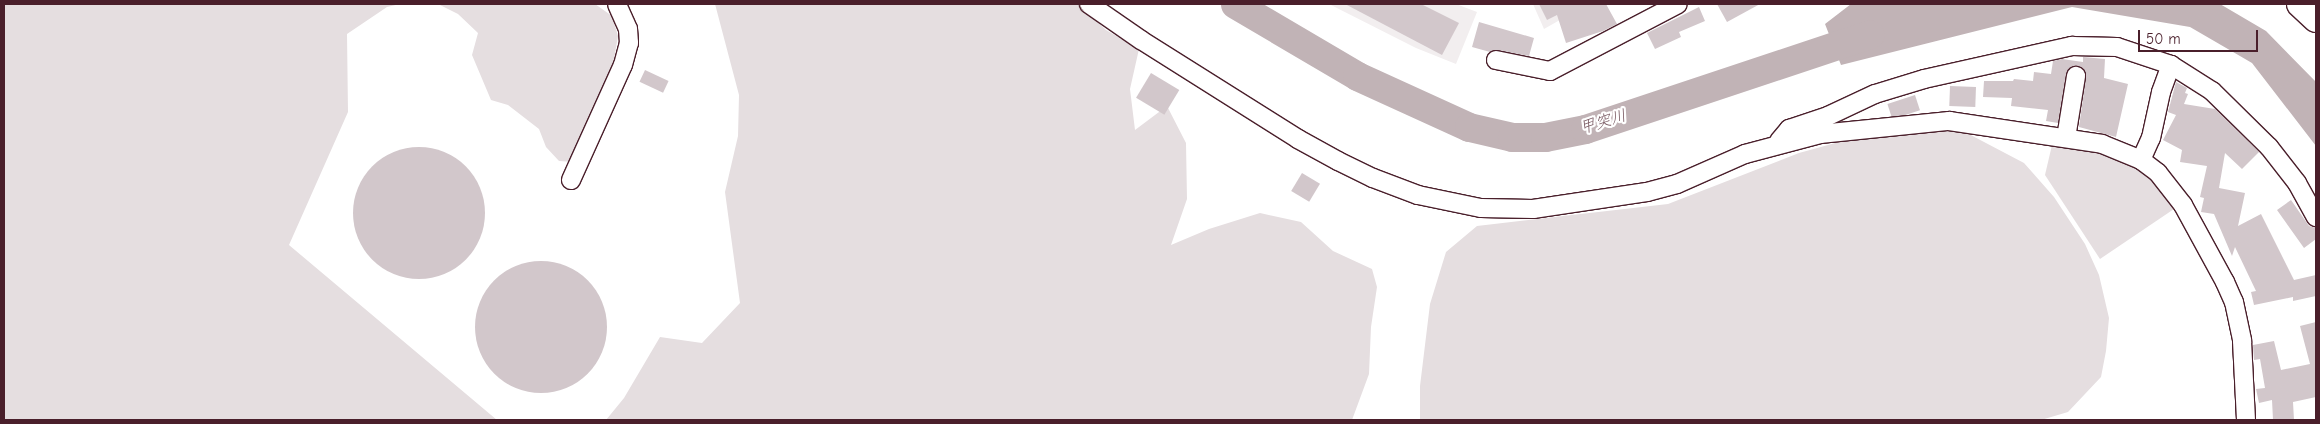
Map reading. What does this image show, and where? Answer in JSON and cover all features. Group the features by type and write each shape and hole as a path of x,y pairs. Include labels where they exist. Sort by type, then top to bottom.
{"highway":[{"path":"2300,4 2316,19"}],"street":[{"path":"571,180 623,65 630,43 628,29 617,4"},
{"path":"1090,4 1141,40 1298,139 1338,161 1373,178 1418,195 1452,203 1502,210 1612,199 1677,184 1745,154 1820,134 1949,121 2102,144 2141,160 2158,173 2183,205 2234,302 2242,340 2246,420"},
{"path":"1496,60 1550,70 1678,4"},
{"path":"1775,145 1789,129 1828,116 1875,94 1924,79 2072,46 2117,47 2172,65 2212,91 2269,146 2297,182 2316,217"},
{"path":"2141,160 2151,138 2161,92 2172,65"},
{"path":"2066,138 2076,76"}],"shaded area":[{"path":"4,4 400,4 387,7 347,34 348,112 289,245 497,420 4,420"},
{"path":"438,4 595,4 612,16 618,36 613,65 573,162 559,161 546,147 539,129 508,105 491,100 472,55 478,33 458,14"},
{"path":"715,4 1078,4 1106,30 1139,49 1130,89 1135,130 1167,106 1186,143 1187,199 1171,245 1209,229 1260,213 1301,222 1333,251 1372,269 1377,287 1371,327 1369,374 1352,420 606,420 624,398 660,337 702,343 740,303 725,192 738,136 739,95"},
{"path":"1329,4 1456,4 1477,12 1456,64 1416,48"},
{"path":"1533,4 1588,4 1544,29"},
{"path":"1851,4 2220,4 2266,31 2316,82 2316,146 2252,63 2190,27 2072,7 1841,65 1825,24"},
{"path":"1931,121 1965,132 2024,163 2054,197 2085,244 2099,275 2109,318 2106,351 2101,377 2068,412 2041,420 1420,420 1420,386 1430,304 1446,252 1477,226 1668,204 1799,153 1868,134"},
{"path":"2052,145 2100,154 2136,168 2155,183 2174,209 2100,259 2045,175"}],"building":[{"path":"1345,4 1421,4 1459,23 1442,55"},
{"path":"1539,4 1606,4 1617,24 1603,31 1566,43 1557,15 1547,20"},
{"path":"1717,4 1760,4 1727,22"},
{"path":"1699,7 1705,21 1679,32 1681,37 1655,49 1647,33"},
{"path":"1479,22 1534,38 1529,56 1498,50 1490,52 1472,47"},
{"path":"2083,57 2105,59 2104,78 2128,84 2116,137 2079,127 2086,77 2083,68 2078,66 2072,66 2066,74 2058,123 2046,121 2048,110 2011,106 2012,98 1983,97 1984,81 2013,81 2014,79 2033,81 2034,72 2051,74 2053,61 2062,59 2083,62"},
{"path":"645,70 669,81 663,93 640,82"},
{"path":"1151,73 1179,90 1164,115 1136,98"},
{"path":"2176,82 2187,88 2185,93 2188,94 2184,104 2215,109 2259,152 2242,169 2225,153 2219,188 2245,193 2238,226 2261,214 2294,280 2316,275 2316,296 2293,301 2293,297 2254,305 2251,292 2256,291 2235,247 2232,256 2214,214 2201,212 2204,198 2200,197 2207,166 2180,162 2182,150 2163,140 2176,115 2168,112"},
{"path":"1950,86 1976,87 1975,107 1949,106"},
{"path":"1915,95 1920,110 1892,119 1887,104"},
{"path":"419,147 444,152 455,158 465,167 474,177 480,188 485,213 480,238 474,249 465,259 455,268 444,274 419,279 394,274 383,268 373,259 364,249 358,238 353,213 358,188 364,177 373,167 383,158 394,152"},
{"path":"1302,173 1320,184 1309,202 1291,191"},
{"path":"2291,200 2309,226 2316,228 2316,239 2304,248 2277,210"},
{"path":"541,261 566,266 577,272 587,281 596,291 602,302 607,327 602,352 596,363 587,373 577,382 566,388 541,393 516,388 505,382 495,373 486,363 480,352 475,327 480,302 486,291 495,281 505,272 516,266"},
{"path":"2316,322 2316,397 2293,402 2294,420 2273,420 2272,400 2259,403 2256,389 2265,388 2260,359 2254,360 2253,345 2274,341 2281,370 2310,364 2300,326"}],"waterway":[{"name":"甲突川","path":"1235,4 1357,76 1469,127 1512,137 1545,137 1585,129 1870,34"}]}
